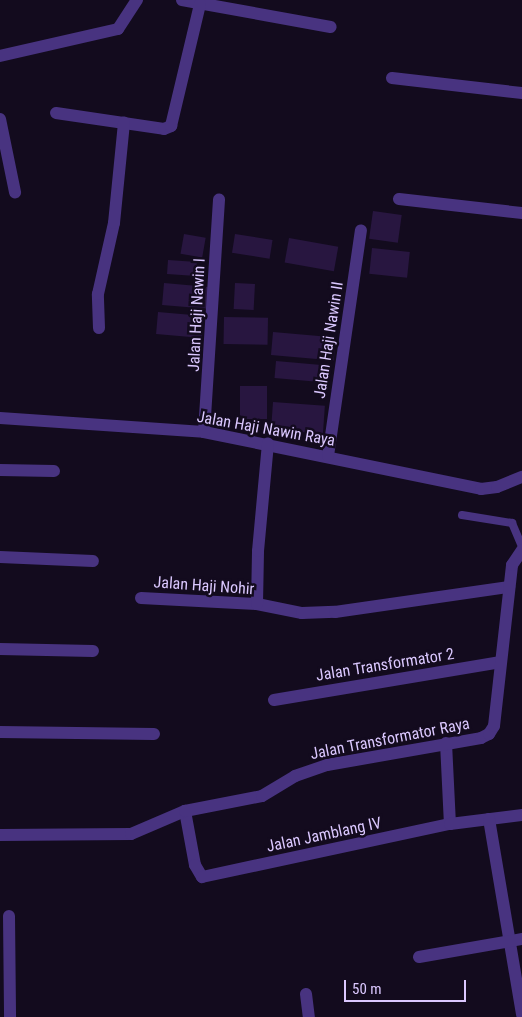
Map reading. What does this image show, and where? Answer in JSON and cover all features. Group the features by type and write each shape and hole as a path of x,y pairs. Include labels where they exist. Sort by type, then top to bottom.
{"street":[{"path":"0,56 118,29 137,0"},
{"path":"182,0 200,4 234,4 332,28"},
{"path":"56,113 164,129 171,126 200,4"},
{"path":"392,78 522,93"},
{"path":"0,119 15,192"},
{"path":"100,328 98,294 114,223 124,122"},
{"name":"Jalan Haji Nawin I","path":"204,432 220,199"},
{"path":"399,199 522,213"},
{"name":"Jalan Haji Nawin II","path":"328,456 361,230"},
{"name":"Jalan Haji Nawin Raya","path":"0,418 204,432 268,443 481,489 497,487 522,477"},
{"path":"261,606 258,551 268,443"},
{"path":"0,470 54,471"},
{"name":"Jalan Transformator Raya","path":"0,836 131,834 185,811 262,796 296,776 327,765 489,734 494,726 512,565 522,549"},
{"path":"0,558 93,562"},
{"name":"Jalan Haji Nohir","path":"141,598 261,606 302,613 335,612 509,587"},
{"path":"0,649 94,651"},
{"name":"Jalan Transformator 2","path":"274,700 500,662"},
{"path":"0,732 154,734"},
{"path":"446,743 450,824"},
{"name":"Jalan Jamblang IV","path":"185,811 194,865 202,877 450,824 522,815"},
{"path":"488,819 517,940 522,1014"},
{"path":"9,916 10,1017"},
{"path":"419,957 517,940"},
{"path":"306,994 309,1017"}],"lane":[{"path":"462,515 512,523 522,549"}],"building":[{"path":"373,211 402,215 398,243 369,239"},
{"path":"184,234 206,238 202,258 181,254"},
{"path":"235,234 273,240 270,259 232,253"},
{"path":"289,238 338,247 334,271 285,263"},
{"path":"372,248 410,252 407,278 369,274"},
{"path":"168,260 197,262 196,276 167,274"},
{"path":"164,283 209,287 207,309 162,305"},
{"path":"235,283 255,284 254,310 234,309"},
{"path":"158,312 204,316 202,338 156,334"},
{"path":"224,317 268,318 268,345 224,344"},
{"path":"273,332 336,337 334,360 271,355"},
{"path":"276,361 330,366 328,383 275,378"},
{"path":"240,386 267,386 267,419 240,419"},
{"path":"273,402 325,406 323,434 271,430"}]}
